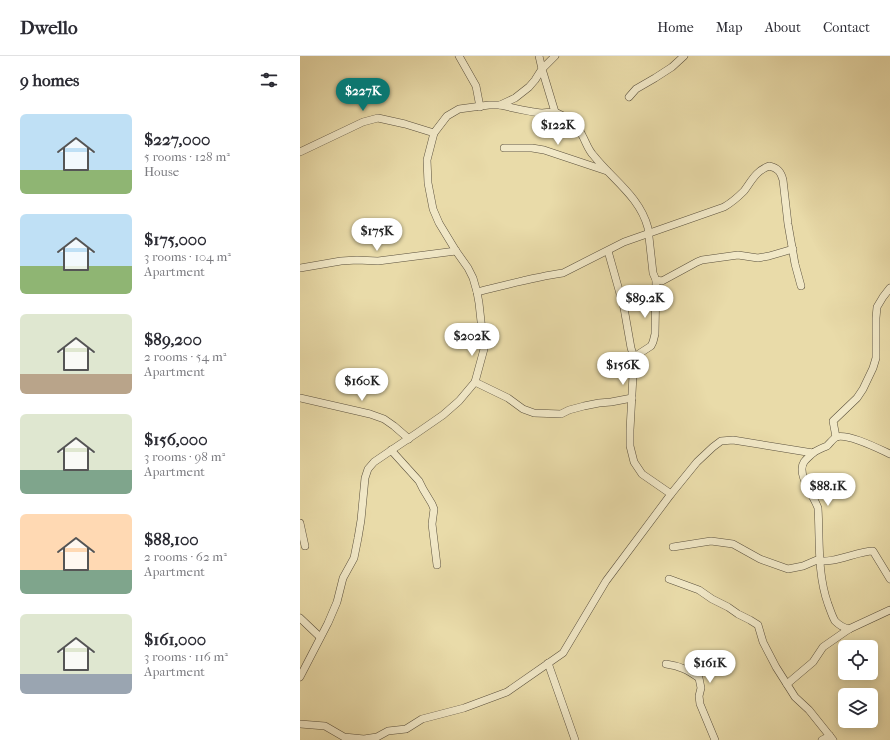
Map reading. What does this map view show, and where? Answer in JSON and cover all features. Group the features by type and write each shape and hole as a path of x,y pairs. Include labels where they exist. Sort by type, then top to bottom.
{"street":[{"path":"459,56 476,86 480,107"},
{"path":"539,56 555,112"},
{"path":"500,105 515,98 529,87 542,69 555,56"},
{"path":"629,97 636,89 672,67 684,56"},
{"path":"300,677 337,602 343,578 354,558 361,520 365,478 368,469 374,462 409,439 459,401 475,382 484,349 477,292 473,278 439,223 433,209 428,183 427,160 434,132 447,116 459,110 470,107 489,105 500,105 542,113 555,112 570,120 578,128 589,150 637,203 646,221 649,234 653,273 656,280 655,334 653,342 650,346 634,358"},
{"path":"300,152 362,122 378,118 434,132"},
{"path":"504,148 532,148 544,150 607,171"},
{"path":"477,292 518,282 564,274 631,239 724,207 743,192 760,170 769,166 776,168 782,174 788,224 795,264 801,286"},
{"path":"656,280 662,281 702,260 738,255 758,258 793,249"},
{"path":"300,268 341,261 378,261 456,251"},
{"path":"608,251 624,308 634,358 630,430 630,446 634,462 642,474 670,494"},
{"path":"836,437 833,421 857,398 873,368 876,358 877,308 890,288"},
{"path":"475,382 508,398 523,409 534,413 561,414 569,410 591,404 632,398"},
{"path":"300,398 370,414 384,419 409,439"},
{"path":"849,629 836,621 832,614 822,584 818,508 802,470 803,462 836,437 851,438 890,454"},
{"path":"300,724 325,726 344,736 364,738 377,737 388,731 406,728 422,719 464,708 507,692 563,653 606,581 670,494 697,462 713,447 721,441 733,440 813,453"},
{"path":"391,450 419,481 434,509 432,524 436,565"},
{"path":"300,523 305,546"},
{"path":"673,547 711,541 733,544 760,559 788,568 803,566 818,560 821,561 846,557 866,551 873,551 890,579"},
{"path":"669,578 699,590 758,625 763,642 795,697 809,710 832,738 822,740"},
{"path":"787,684 813,662 823,647 849,629 890,610"},
{"path":"300,618 320,637"},
{"path":"548,663 575,740"},
{"path":"666,664 675,665 688,670 699,678 701,688 699,696 700,704 715,740"}]}
